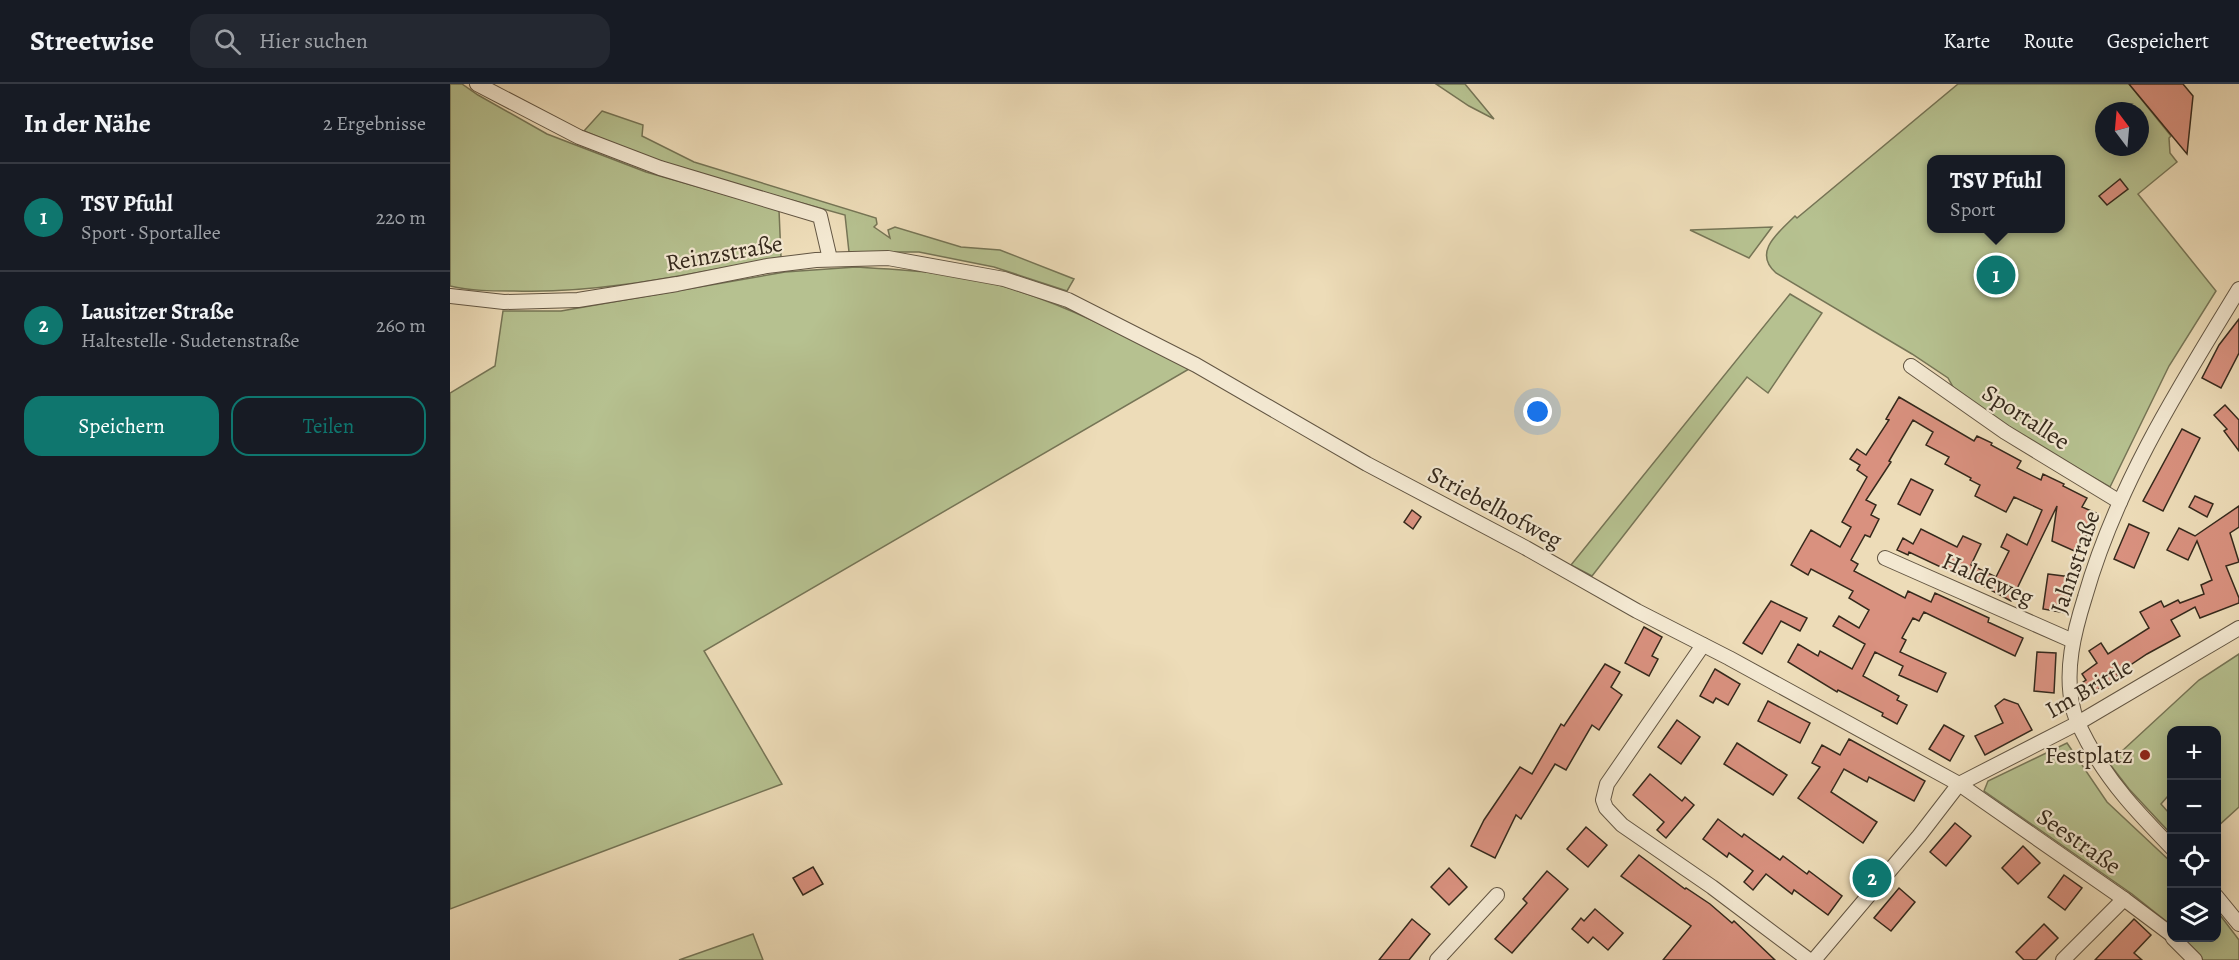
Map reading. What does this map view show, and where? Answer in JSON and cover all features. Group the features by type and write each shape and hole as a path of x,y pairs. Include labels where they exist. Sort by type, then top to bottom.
{"street":[{"path":"477,84 579,137 660,168 820,216 830,259"},
{"name":"Reinzstraße","path":"450,296 504,302 578,300 767,266 830,259 888,258 1004,279"},
{"name":"Striebelhofweg","path":"1004,279 1068,300 1140,336 1367,464 1959,784"},
{"name":"Jahnstraße","path":"2167,843 2128,804 2097,759 2078,723 2070,694 2073,641 2094,564 2120,502 2155,429 2239,289"},
{"name":"Sportallee","path":"1911,366 2005,432 2120,502"},
{"name":"Haldeweg","path":"1885,558 2073,641"},
{"name":"Im Brittle","path":"1959,784 2078,723 2115,699 2239,628"},
{"path":"1703,645 1607,784 1603,800 1606,808 1622,825 1712,887 1809,960"},
{"path":"1814,960 1919,836 1959,784"},
{"name":"Seestraße","path":"1959,784 2124,899 2167,933"},
{"path":"1437,960 1497,895"},
{"path":"2062,960 2124,899"},
{"path":"2221,902 2239,924"},
{"name":"Seestraße","path":"2177,942 2195,960"}],"green space":[{"path":"450,84 462,84 547,134 646,172 779,210 781,257 682,276 581,289 490,291 450,286"},
{"path":"1436,84 1465,84 1494,119 1469,106"},
{"path":"1958,84 2129,84 2144,102 2095,102 2095,156 2149,156 2149,109 2171,136 2169,138 2170,153 2177,162 2138,194 2216,291 2169,366 2110,487 2013,431 1957,394 1948,378 1912,354 1776,273 1769,265 1767,250 1782,229"},
{"path":"602,111 643,125 642,136 694,162 876,218 877,224 874,227 890,238 888,230 895,227 961,247 1000,250 1074,279 1067,291 994,267 919,252 849,252 845,215 662,164 584,131"},
{"path":"1772,227 1749,258 1690,230"},
{"path":"856,267 950,275 1006,287 1076,313 1189,369 704,651 782,784 450,909 450,393 495,366 503,311 561,311 785,272"},
{"path":"1790,294 1822,313 1768,393 1747,377 1592,576 1571,565"},
{"path":"2239,654 2239,807 2221,823 2221,726 2167,726 2167,797 2161,804 2167,811 2167,830 2129,789 2109,763 2199,680"},
{"path":"2067,743 2107,802 2167,858 2167,922 2132,894 1984,791 1988,781"},
{"path":"2221,916 2239,940 2239,960 2203,960 2187,942 2221,942"},
{"path":"753,934 763,960 679,960"}],"building":[{"path":"2129,84 2183,84 2193,96 2187,154 2149,108 2149,102 2144,102"},
{"path":"2120,179 2128,189 2107,205 2099,196"},
{"path":"2239,319 2239,353 2221,388 2202,378 2219,345"},
{"path":"1899,397 1974,441 1977,436 1992,443 1991,445 2021,461 2017,468 2041,480 2043,474 2064,484 2063,486 2087,498 2082,507 2096,513 2079,553 2052,541 2057,506 2011,601 1965,576 1964,578 1909,552 1908,555 1897,550 1903,538 1913,544 1921,529 1957,547 1963,536 1981,544 1971,565 1996,577 2009,551 2001,547 2007,534 2027,545 2042,510 2014,497 2006,512 1975,496 1980,485 1945,464 1949,457 1926,445 1933,432 1913,420 1889,461 1891,462 1866,500 1876,505 1871,515 1879,519 1870,537 1865,535 1851,560 1858,564 1854,571 1905,598 1908,591 1931,602 1935,593 1989,618 1988,622 2023,638 2015,656 1924,612 1919,621 1913,618 1902,638 1906,640 1900,652 1946,673 1937,692 1899,675 1903,666 1875,652 1863,676 1899,696 1897,700 1907,705 1897,724 1882,716 1883,713 1838,690 1837,692 1788,662 1798,644 1818,656 1820,651 1852,669 1865,644 1833,626 1839,616 1859,628 1869,610 1849,598 1853,591 1811,569 1808,575 1791,565 1811,530 1840,547 1851,527 1842,522 1867,477 1857,470 1860,465 1850,459 1857,449 1866,455 1889,420 1886,419"},
{"path":"2225,405 2239,420 2239,451 2224,431 2227,429 2214,415"},
{"path":"2182,429 2200,438 2163,511 2143,501"},
{"path":"1911,479 1933,490 1920,515 1898,504"},
{"path":"2195,496 2213,504 2207,517 2189,507"},
{"path":"2239,506 2239,527 2230,533 2239,562 2226,566 2239,603 2200,618 2195,607 2171,620 2180,636 2147,654 2087,697 2079,685 2086,680 2082,674 2097,663 2089,651 2101,643 2108,654 2149,628 2140,612 2161,601 2164,607 2178,600 2180,603 2204,594 2201,585 2212,580 2197,541 2188,560 2167,550 2179,528 2195,536"},
{"path":"1412,510 1421,517 1413,529 1404,522"},
{"path":"2129,524 2149,533 2134,568 2114,559"},
{"path":"2048,574 2071,577 2065,613 2043,609"},
{"path":"1771,601 1807,618 1800,631 1781,621 1762,654 1743,643"},
{"path":"1644,627 1662,637 1652,656 1658,659 1649,676 1625,663"},
{"path":"2037,652 2056,653 2054,693 2034,691"},
{"path":"1605,664 1620,672 1611,687 1622,695 1599,730 1592,725 1566,770 1555,764 1521,819 1516,815 1495,858 1471,846 1484,820 1520,767 1532,774 1561,724 1564,726"},
{"path":"1715,669 1740,684 1728,705 1716,698 1713,703 1700,696"},
{"path":"2004,699 2018,704 2032,730 1985,755 1975,736 2003,723 1995,706"},
{"path":"1768,701 1810,723 1800,743 1758,721"},
{"path":"1677,720 1700,737 1681,764 1658,747"},
{"path":"1944,725 1964,736 1950,761 1929,749"},
{"path":"1849,739 1925,781 1914,801 1869,777 1867,782 1844,769 1831,792 1877,822 1863,843 1798,798 1820,767 1812,763 1822,745 1840,755"},
{"path":"1737,743 1787,775 1773,795 1724,764"},
{"path":"1650,774 1682,801 1685,797 1694,805 1666,838 1657,830 1664,822 1633,795"},
{"path":"1718,819 1742,837 1744,834 1780,860 1783,856 1807,874 1809,871 1842,896 1828,915 1794,890 1792,894 1766,874 1753,890 1744,882 1753,871 1729,853 1727,857 1703,839"},
{"path":"1955,823 1971,836 1946,866 1930,852"},
{"path":"1586,827 1607,845 1588,867 1567,849"},
{"path":"2023,846 2040,863 2018,884 2002,868"},
{"path":"1639,855 1685,889 1710,904 1732,923 1734,921 1775,960 1663,960 1691,926 1621,876"},
{"path":"813,867 823,884 803,895 793,878"},
{"path":"1449,868 1467,887 1449,905 1431,887"},
{"path":"1547,871 1568,889 1512,953 1495,939 1527,903 1523,899"},
{"path":"2064,875 2082,888 2065,910 2048,897"},
{"path":"1899,888 1915,902 1891,931 1874,918"},
{"path":"1595,909 1623,933 1608,950 1593,937 1588,943 1572,929 1581,918 1584,921"},
{"path":"1412,919 1430,934 1409,960 1379,960"},
{"path":"2134,919 2151,935 2134,953 2142,960 2095,960"},
{"path":"2044,924 2058,938 2036,960 2024,960 2016,952"}],"place":[{"name":"TSV Pfuhl","path":"1996,275"},
{"name":"Festplatz","path":"2145,755"},
{"name":"Lausitzer Straße","path":"1872,878"}]}
